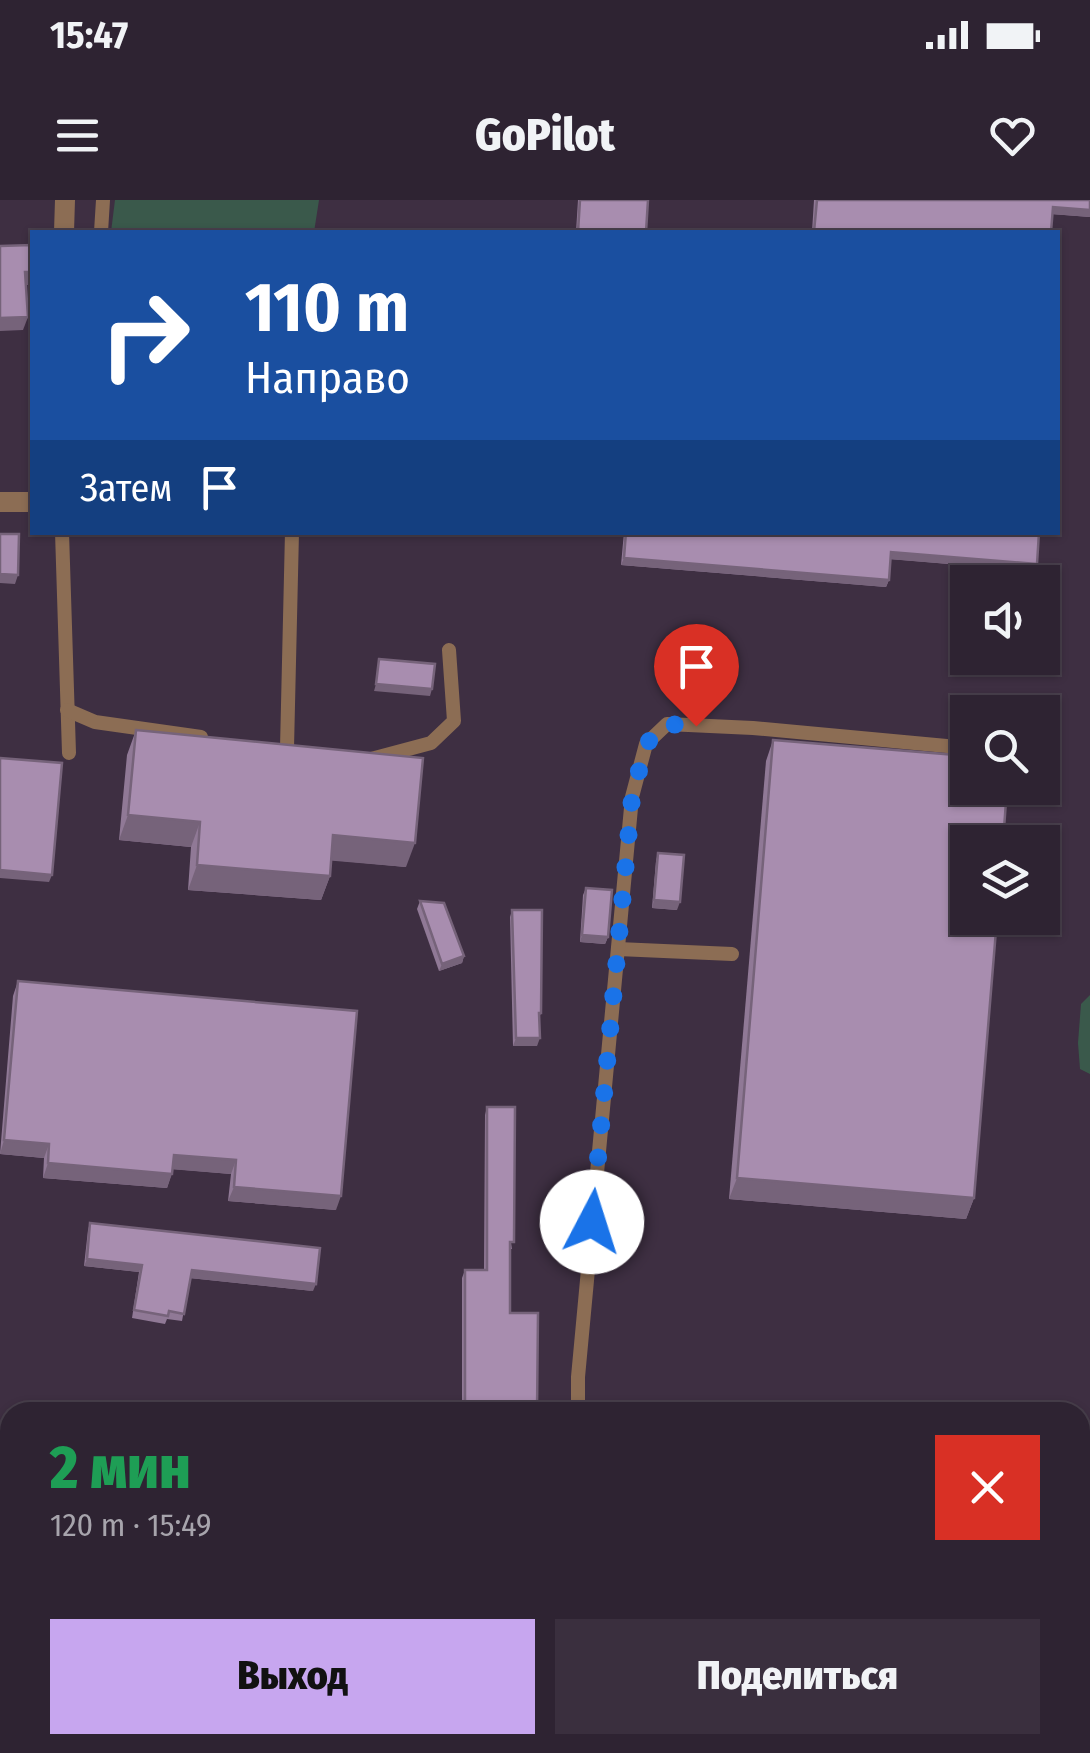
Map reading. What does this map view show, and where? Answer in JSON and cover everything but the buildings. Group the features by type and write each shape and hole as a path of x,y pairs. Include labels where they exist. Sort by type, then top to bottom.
{"street":[{"path":"64,230 65,200"},
{"path":"0,502 30,502"}],"lane":[{"path":"101,230 104,200"},
{"path":"62,535 69,752"},
{"path":"288,748 292,535"},
{"path":"355,756 372,759 430,743 454,721 449,650"},
{"path":"66,710 95,722 209,738"},
{"path":"578,1402 632,798 646,744 667,724 950,746"},
{"path":"268,746 304,750"},
{"path":"618,949 732,954"}],"green space":[{"path":"115,200 319,200 314,230 111,230"},
{"path":"1090,995 1090,1074 1080,1069 1078,1043 1081,1004"}],"route":[{"path":"592,1222 632,798 646,744 667,724 696,726"}]}
